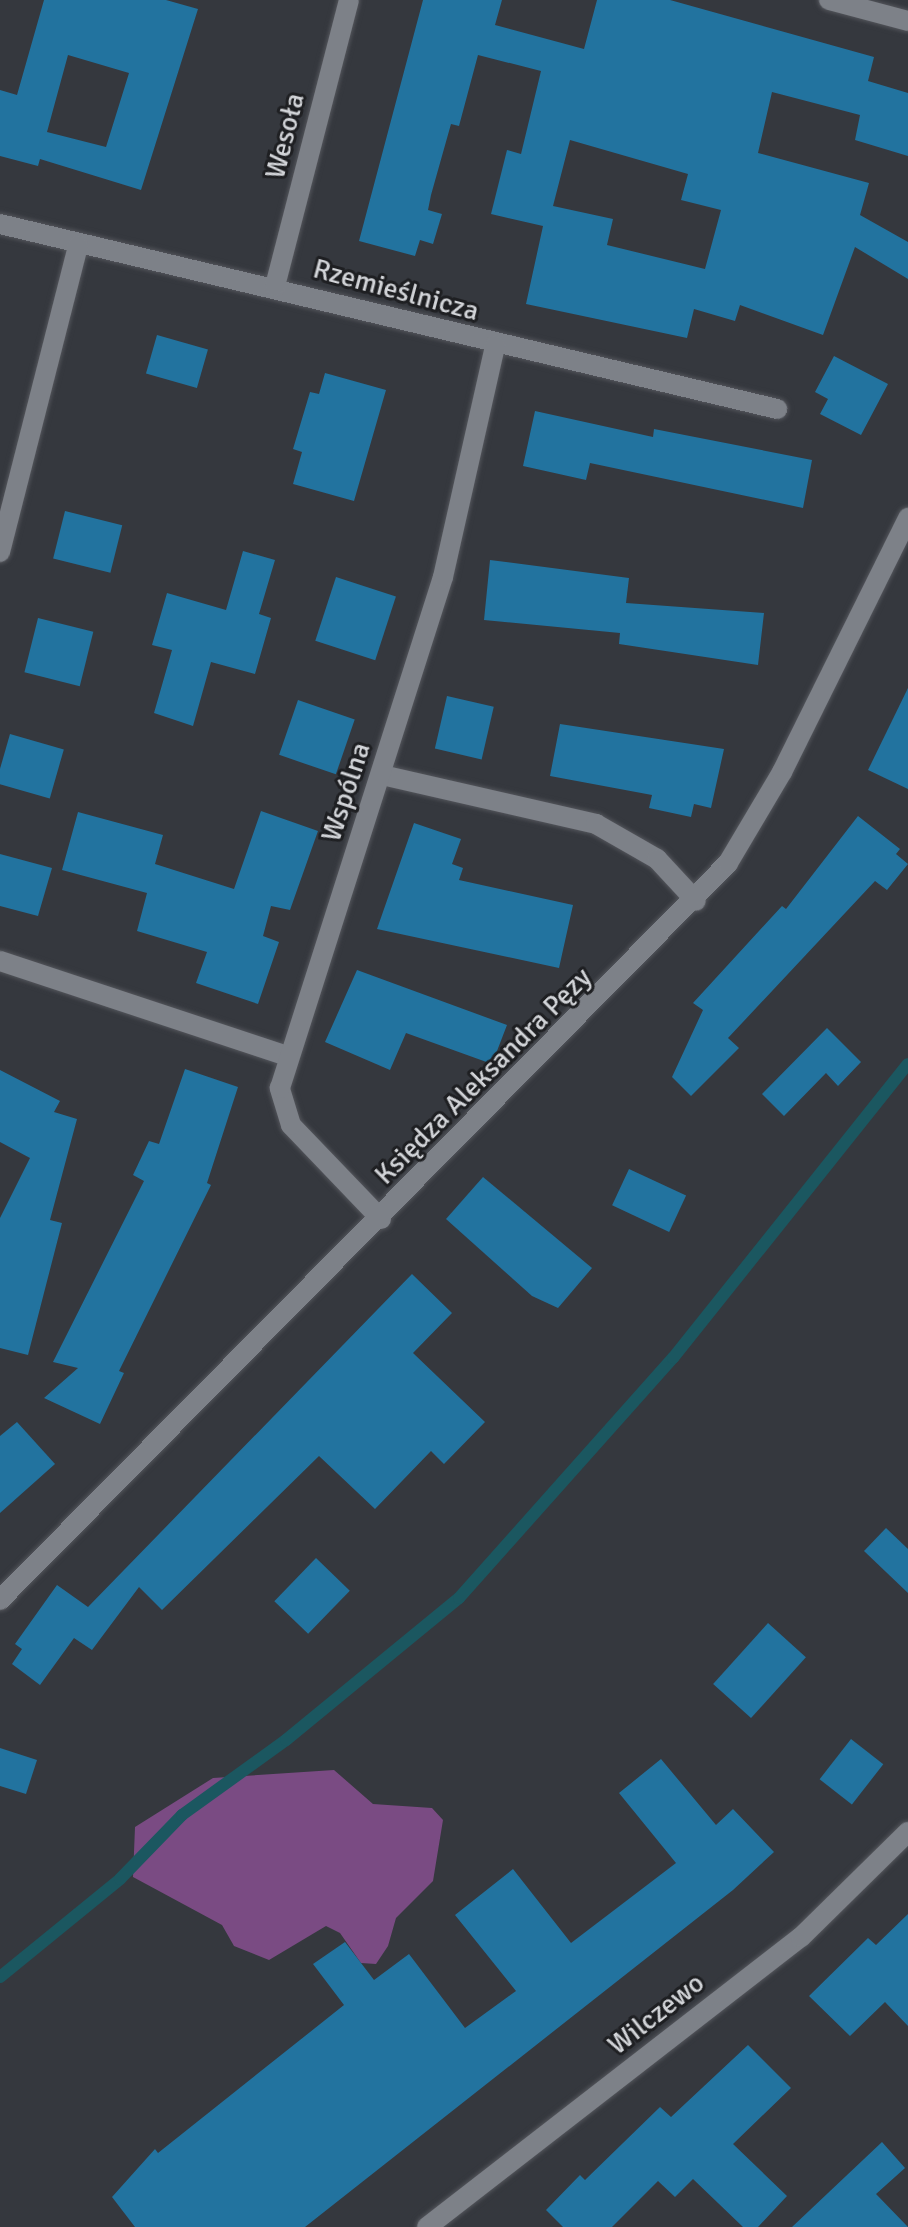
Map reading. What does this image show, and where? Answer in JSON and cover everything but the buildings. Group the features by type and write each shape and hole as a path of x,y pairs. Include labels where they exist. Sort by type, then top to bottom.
{"street":[{"name":"Wesoła","path":"275,286 349,0"},
{"path":"829,0 908,21"},
{"name":"Rzemieślnicza","path":"0,224 78,246 275,286 495,346 777,409"},
{"path":"0,552 78,246"},
{"name":"Wspólna","path":"381,1219 291,1125 280,1088 287,1056 382,775 443,577 495,346"},
{"name":"Księdza Aleksandra Pęzy","path":"0,1600 696,901 760,811 908,518"},
{"path":"382,775 596,824 657,859 696,901"},
{"path":"0,961 287,1056"},
{"name":"Wilczewo","path":"427,2227 801,1937 908,1832"}],"shaded area":[{"path":"334,1770 373,1804 432,1808 443,1820 433,1881 396,1918 388,1946 376,1964 361,1963 340,1933 326,1926 269,1960 234,1946 222,1925 133,1877 135,1827 213,1778"}],"waterway":[{"path":"0,1977 120,1879 182,1815 286,1740 459,1598 673,1358 908,1064"}]}
